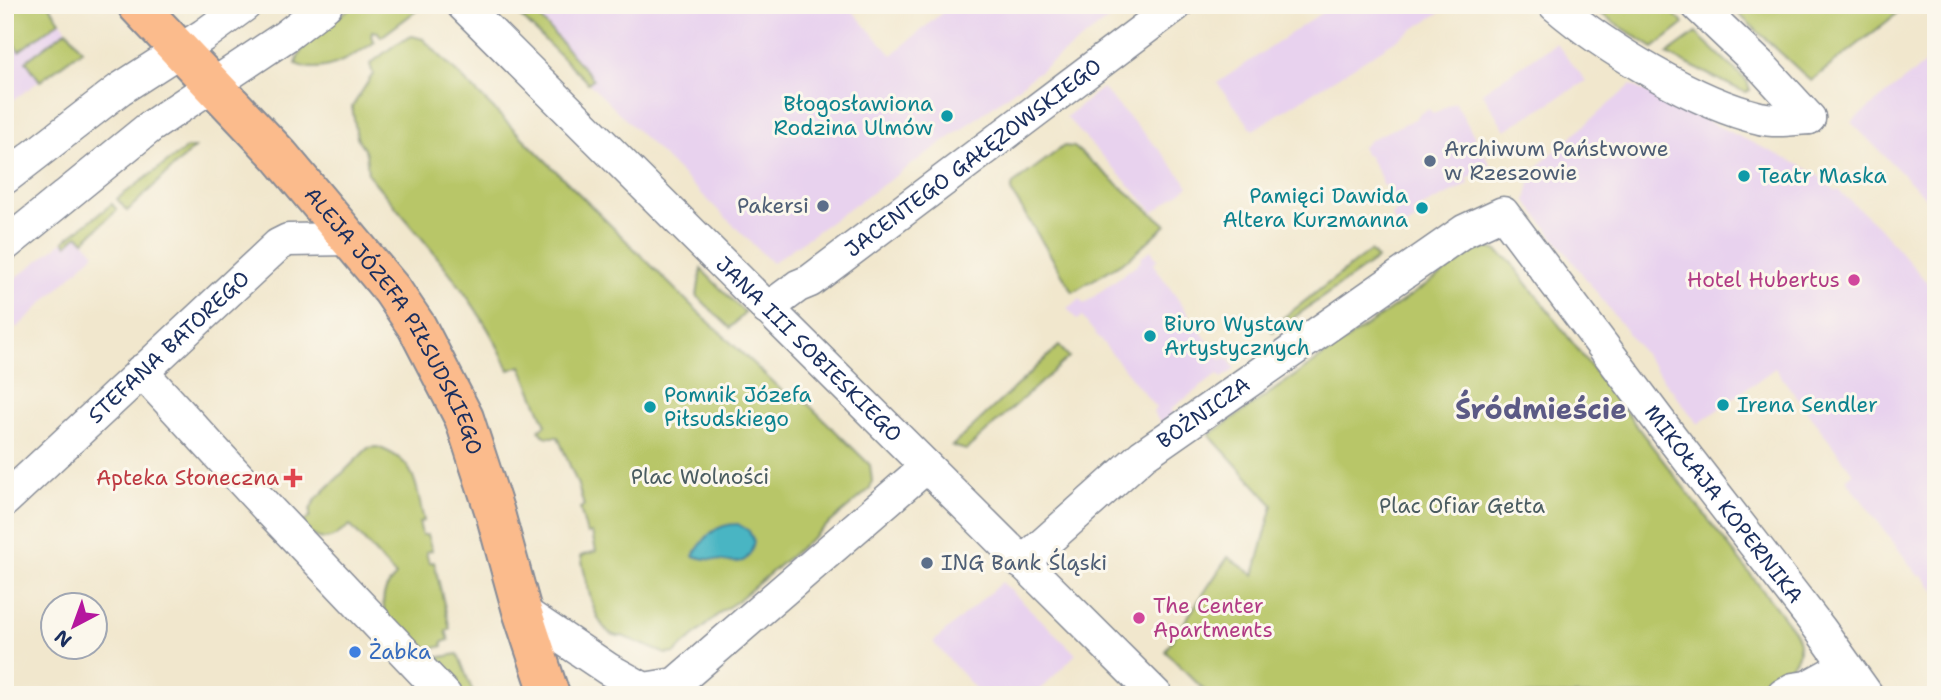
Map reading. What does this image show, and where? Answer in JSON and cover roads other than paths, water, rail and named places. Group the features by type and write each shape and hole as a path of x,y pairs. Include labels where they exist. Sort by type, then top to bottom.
{"main road":[{"name":"ALEJA JÓZEFA PIŁSUDSKIEGO","path":"137,5 280,156 392,290 417,327 464,418 550,695"}],"street":[{"path":"5,178 120,89 245,5"},
{"path":"5,245 150,127 327,5"},
{"name":"JANA III SOBIESKIEGO","path":"463,5 1156,695"},
{"name":"JACENTEGO GAŁĘZOWSKIEGO","path":"767,309 798,286 810,281 1176,5"},
{"path":"1555,5 1641,64 1718,103 1762,119 1809,118 1762,66 1697,5"},
{"name":"BOŻNICZA","path":"1022,563 1143,455 1464,232 1503,214"},
{"name":"MIKOŁAJA KOPERNIKA","path":"1503,214 1820,629 1867,695"},
{"name":"STEFANA BATOREGO","path":"5,500 278,245 288,240 351,239"},
{"path":"141,371 445,695"},
{"path":"522,611 608,669 645,689 676,684 926,467"},
{"path":"1783,695 1793,689 1807,687 1845,666"}],"water":[{"path":"738,524 749,531 754,541 745,560 730,562 693,556 716,529"}],"place":[{"name":"Błogosławiona Rodzina Ulmów","path":"947,116"},
{"name":"Archiwum Państwowe w Rzeszowie","path":"1430,161"},
{"name":"Teatr Maska","path":"1744,176"},
{"name":"Pakersi","path":"823,206"},
{"name":"Pamięci Dawida Altera Kurzmanna","path":"1422,208"},
{"name":"Hotel Hubertus","path":"1854,280"},
{"name":"Biuro Wystaw Artystycznych","path":"1150,336"},
{"name":"Irena Sendler","path":"1723,405"},
{"name":"Pomnik Józefa Piłsudskiego","path":"650,407"},
{"name":"Apteka Słoneczna","path":"293,478"},
{"name":"ING Bank Śląski","path":"927,563"},
{"name":"The Center Apartments","path":"1139,618"},
{"name":"Żabka","path":"355,652"}],"district":[{"name":"Śródmieście","path":"1541,409"}],"park label":[{"name":"Plac Wolności","path":"700,477"},
{"name":"Plac Ofiar Getta","path":"1462,506"}]}
